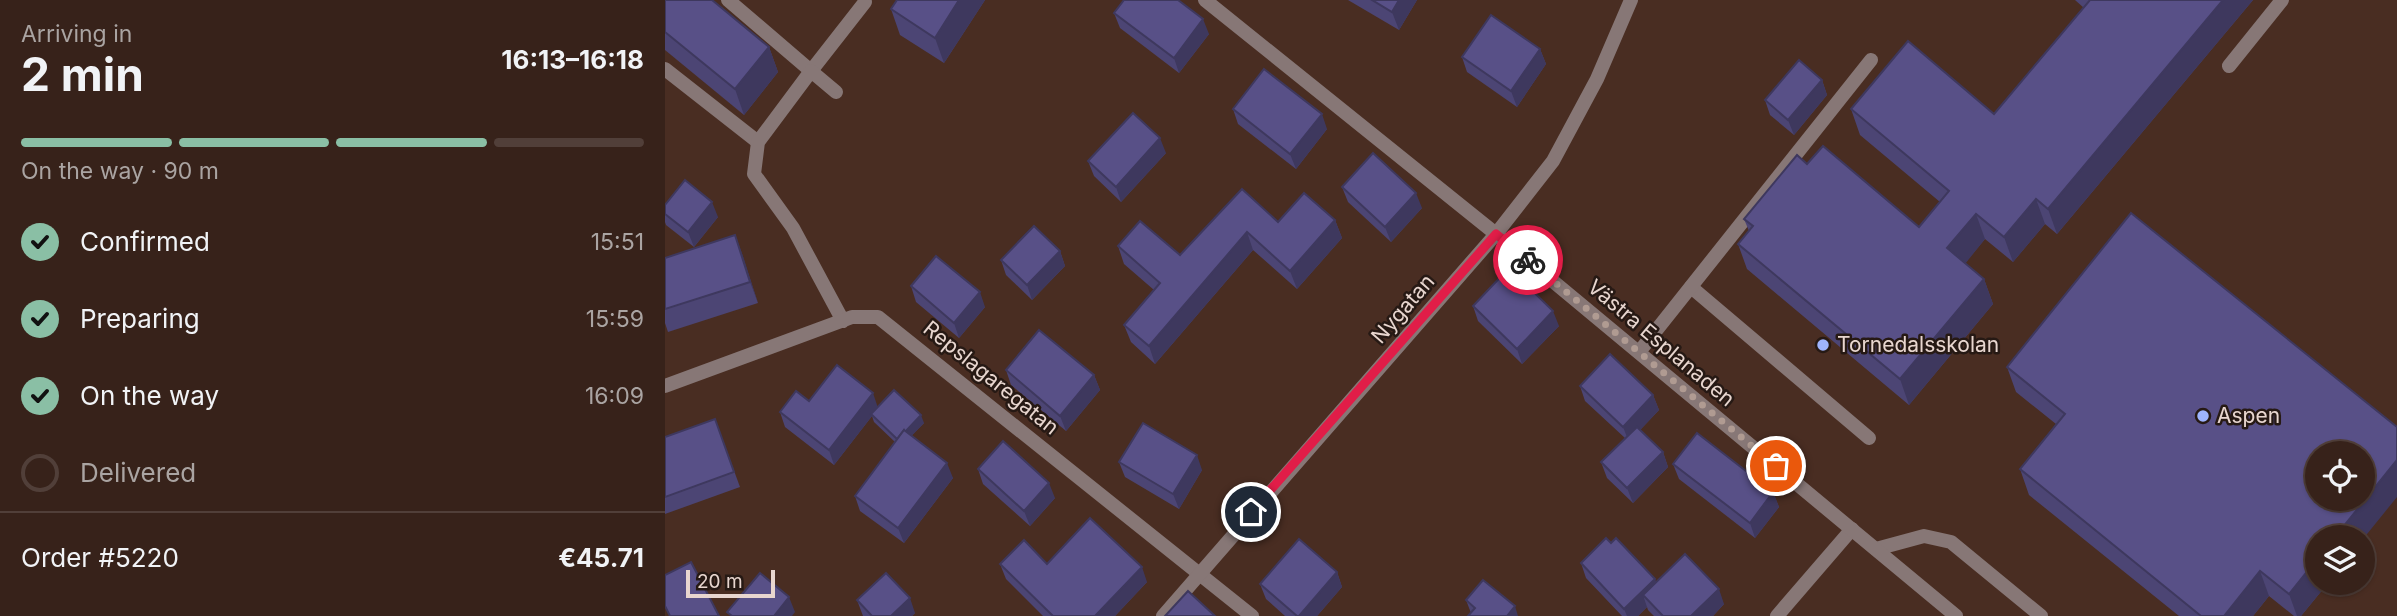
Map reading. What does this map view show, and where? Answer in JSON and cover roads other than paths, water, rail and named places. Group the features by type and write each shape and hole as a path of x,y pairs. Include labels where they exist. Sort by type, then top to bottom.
{"street":[{"path":"728,0 836,92"},
{"name":"Västra Esplanaden","path":"1205,0 1496,234 1956,616"},
{"name":"Nygatan","path":"1163,616 1496,234 1553,161 1597,79 1631,0"},
{"path":"2229,65 2282,0"},
{"path":"843,321 793,228 754,174 758,142 865,2"},
{"path":"1639,352 1871,60"},
{"path":"665,69 758,142"},
{"path":"1691,287 1869,438"},
{"name":"Repslagaregatan","path":"665,386 843,321 861,316 878,317 1252,616"},
{"path":"1777,616 1852,529"},
{"path":"1876,549 1924,536 1951,542 2041,616"}],"place":[{"name":"Tornedalsskolan","path":"1823,345"},
{"name":"Aspen","path":"2203,416"}]}
